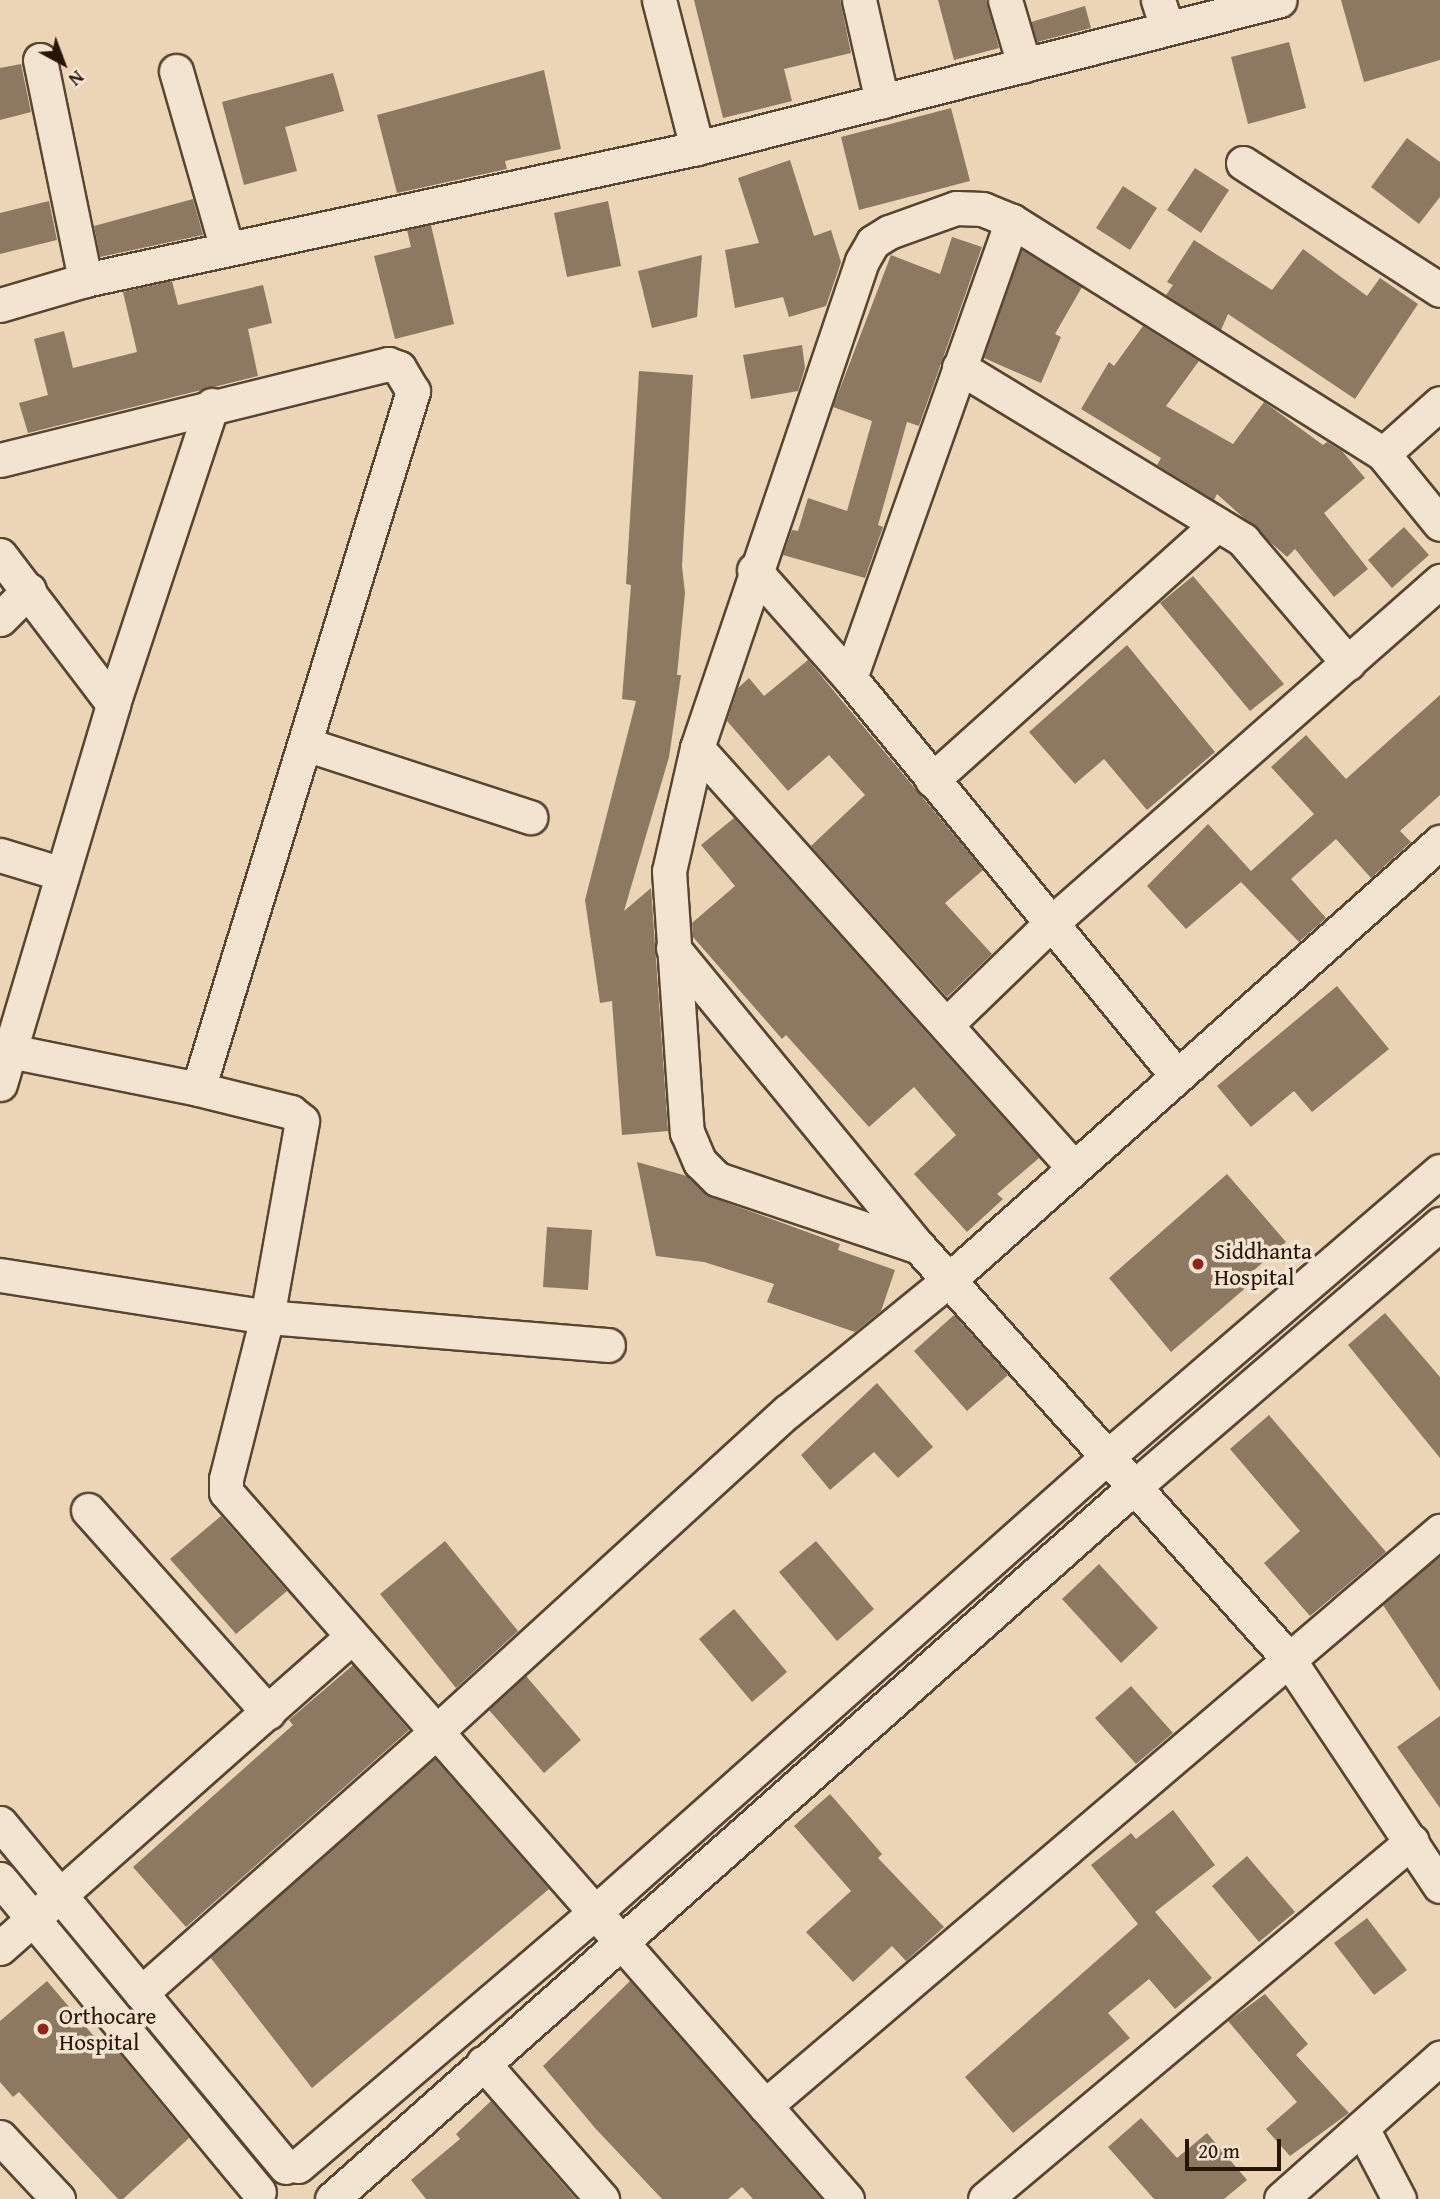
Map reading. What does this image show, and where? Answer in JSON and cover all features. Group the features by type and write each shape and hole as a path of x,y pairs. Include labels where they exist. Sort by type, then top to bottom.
{"street":[{"path":"659,0 697,148"},
{"path":"859,0 882,101"},
{"path":"1005,0 1024,65"},
{"path":"0,305 85,280 697,148 1024,65 1163,14 1280,0"},
{"path":"40,60 85,280"},
{"path":"176,71 227,249"},
{"path":"1243,163 1440,290"},
{"path":"919,1247 717,1179 700,1162 687,1132 669,871 697,748 754,570 862,261 873,242 956,208 982,209 1012,221 1383,454 1440,524"},
{"path":"850,678 1012,221"},
{"path":"0,460 212,405 388,364 399,368 413,391 198,1089"},
{"path":"959,367 1243,540 1348,663"},
{"path":"1383,454 1440,403"},
{"path":"0,1084 5,1051 113,704 212,405"},
{"path":"932,780 1217,524"},
{"path":"0,555 113,704"},
{"path":"754,570 850,678 1049,925 1177,1076"},
{"path":"947,1024 1049,925 1440,581"},
{"path":"0,619 29,590"},
{"path":"305,744 530,817"},
{"path":"697,748 1074,1168"},
{"path":"141,1993 436,1732 788,1410 950,1279 1440,842"},
{"path":"0,855 62,874"},
{"path":"673,948 919,1247 1287,1657 1440,1886"},
{"path":"5,1051 198,1089 291,1112 302,1121 267,1317 226,1479 226,1492 847,2199"},
{"path":"0,1879 259,2196 265,2181 292,2166 594,1913 1106,1458 1440,1171"},
{"path":"0,1823 141,1993 292,2166 321,2177 331,2199 620,1939 1133,1488 1440,1224"},
{"path":"0,1275 267,1317 608,1345"},
{"path":"88,1510 268,1712"},
{"path":"765,2105 1287,1657 1440,1531"},
{"path":"0,1948 61,1897 352,1637"},
{"path":"985,2199 1412,1841"},
{"path":"1281,2199 1440,2058"},
{"path":"483,2063 601,2199"},
{"path":"1362,2128 1399,2199"},
{"path":"0,2137 58,2199"}],"building":[{"path":"694,0 840,0 851,53 784,69 792,101 723,118"},
{"path":"938,0 986,0 999,48 954,60"},
{"path":"1341,0 1440,0 1440,60 1364,82"},
{"path":"1085,6 1091,28 1037,42 1031,22"},
{"path":"1289,42 1306,108 1248,124 1231,57"},
{"path":"21,64 31,112 0,120 0,68"},
{"path":"544,70 561,149 505,161 507,169 397,193 377,115"},
{"path":"333,73 344,111 285,127 297,171 244,185 222,102"},
{"path":"951,108 970,181 859,210 841,137"},
{"path":"1407,138 1440,162 1440,197 1419,224 1371,187"},
{"path":"790,160 814,236 831,230 841,262 826,306 789,317 783,297 735,308 725,250 759,243 738,178"},
{"path":"1195,168 1229,190 1201,233 1167,210"},
{"path":"1123,186 1157,208 1130,250 1096,228"},
{"path":"193,199 203,235 100,257 94,226"},
{"path":"49,201 57,240 0,254 0,213"},
{"path":"608,201 621,266 567,277 554,213"},
{"path":"431,225 454,324 395,339 374,256 411,247 407,230"},
{"path":"952,237 982,247 919,426 907,422 878,525 883,527 865,578 783,555 792,530 798,531 808,498 847,511 872,421 833,407 891,255 940,274"},
{"path":"1194,240 1272,290 1303,249 1367,296 1380,278 1418,304 1355,399 1228,314 1221,330 1166,295 1173,285 1167,282"},
{"path":"1022,250 1082,287 1055,334 1061,337 1041,383 984,358"},
{"path":"702,255 697,317 652,328 638,271"},
{"path":"172,281 178,305 263,285 272,323 248,329 258,376 28,433 19,403 48,395 34,339 64,331 73,368 137,352 123,292"},
{"path":"1143,326 1199,361 1166,406 1233,444 1264,402 1323,445 1327,442 1342,451 1365,478 1324,513 1368,569 1334,597 1295,549 1287,557 1217,494 1214,500 1157,465 1161,458 1081,409 1109,362 1114,366"},
{"path":"802,345 805,368 798,391 751,399 743,355"},
{"path":"639,371 693,375 682,566 685,593 677,675 681,675 669,757 624,911 651,888 668,1131 622,1135 612,1001 600,1003 585,900 636,701 622,699 631,585 626,584"},
{"path":"1404,527 1429,555 1392,588 1368,560"},
{"path":"1193,576 1284,684 1250,711 1160,603"},
{"path":"1127,645 1215,752 1147,810 1104,759 1075,784 1029,732"},
{"path":"808,660 983,870 945,903 992,954 947,997 811,846 865,795 829,755 788,791 727,721 738,688 749,678 764,696"},
{"path":"1440,695 1440,795 1400,831 1411,842 1371,878 1336,839 1291,879 1326,918 1299,942 1241,882 1186,929 1147,886 1208,824 1251,871 1314,814 1271,767 1306,735 1346,779"},
{"path":"734,818 1039,1158 997,1194 1003,1199 967,1232 914,1174 956,1135 914,1087 869,1127 786,1035 782,1039 693,937 692,923 735,886 701,845"},
{"path":"1337,986 1389,1049 1312,1112 1294,1091 1251,1127 1217,1086"},
{"path":"637,1162 687,1176 711,1197 840,1244 838,1250 895,1270 881,1311 855,1332 767,1302 774,1284 704,1262 656,1256"},
{"path":"1227,1174 1286,1242 1244,1279 1249,1285 1171,1352 1109,1278"},
{"path":"547,1227 592,1230 588,1290 543,1287"},
{"path":"1385,1313 1440,1377 1440,1458 1348,1345"},
{"path":"954,1315 1008,1375 967,1411 914,1351"},
{"path":"877,1383 933,1447 898,1478 874,1452 830,1490 801,1455"},
{"path":"1269,1415 1386,1552 1310,1616 1264,1563 1300,1531 1230,1449"},
{"path":"221,1516 287,1591 236,1634 170,1559"},
{"path":"445,1541 518,1631 456,1688 380,1594"},
{"path":"816,1541 874,1609 837,1641 779,1572"},
{"path":"1440,1556 1440,1691 1383,1605"},
{"path":"1099,1564 1158,1628 1121,1663 1062,1599"},
{"path":"734,1609 787,1672 752,1702 699,1639"},
{"path":"353,1665 409,1730 186,1927 133,1867 293,1725 289,1720"},
{"path":"526,1676 581,1740 544,1773 489,1710"},
{"path":"1131,1686 1173,1733 1136,1764 1095,1718"},
{"path":"1440,1716 1440,1808 1397,1747"},
{"path":"435,1759 549,1889 312,2088 210,1957"},
{"path":"830,1794 882,1854 878,1858 944,1927 906,1961 892,1946 853,1982 806,1932 851,1891 794,1826"},
{"path":"1173,1810 1215,1865 1155,1912 1212,1978 1175,2009 1149,1979 1108,2013 1130,2038 1013,2133 965,2077 1138,1924 1091,1865 1131,1833 1136,1839"},
{"path":"1247,1856 1295,1912 1259,1942 1212,1886"},
{"path":"1367,1918 1407,1970 1374,1995 1334,1943"},
{"path":"47,1981 98,2041 105,2036 189,2138 123,2199 118,2199 19,2092 13,2097 0,2082 0,2021"},
{"path":"630,1981 821,2199 753,2199 742,2187 728,2199 662,2199 595,2128 543,2066"},
{"path":"1265,1994 1308,2044 1296,2055 1349,2113 1290,2156 1266,2129 1297,2102 1228,2021"},
{"path":"491,2101 576,2199 426,2199 411,2180 460,2139 456,2134"},
{"path":"1141,2118 1177,2158 1207,2133 1247,2180 1224,2199 1154,2199 1108,2147"}],"place":[{"name":"Siddhanta Hospital","path":"1198,1264"},
{"name":"Orthocare Hospital","path":"43,2029"}]}
